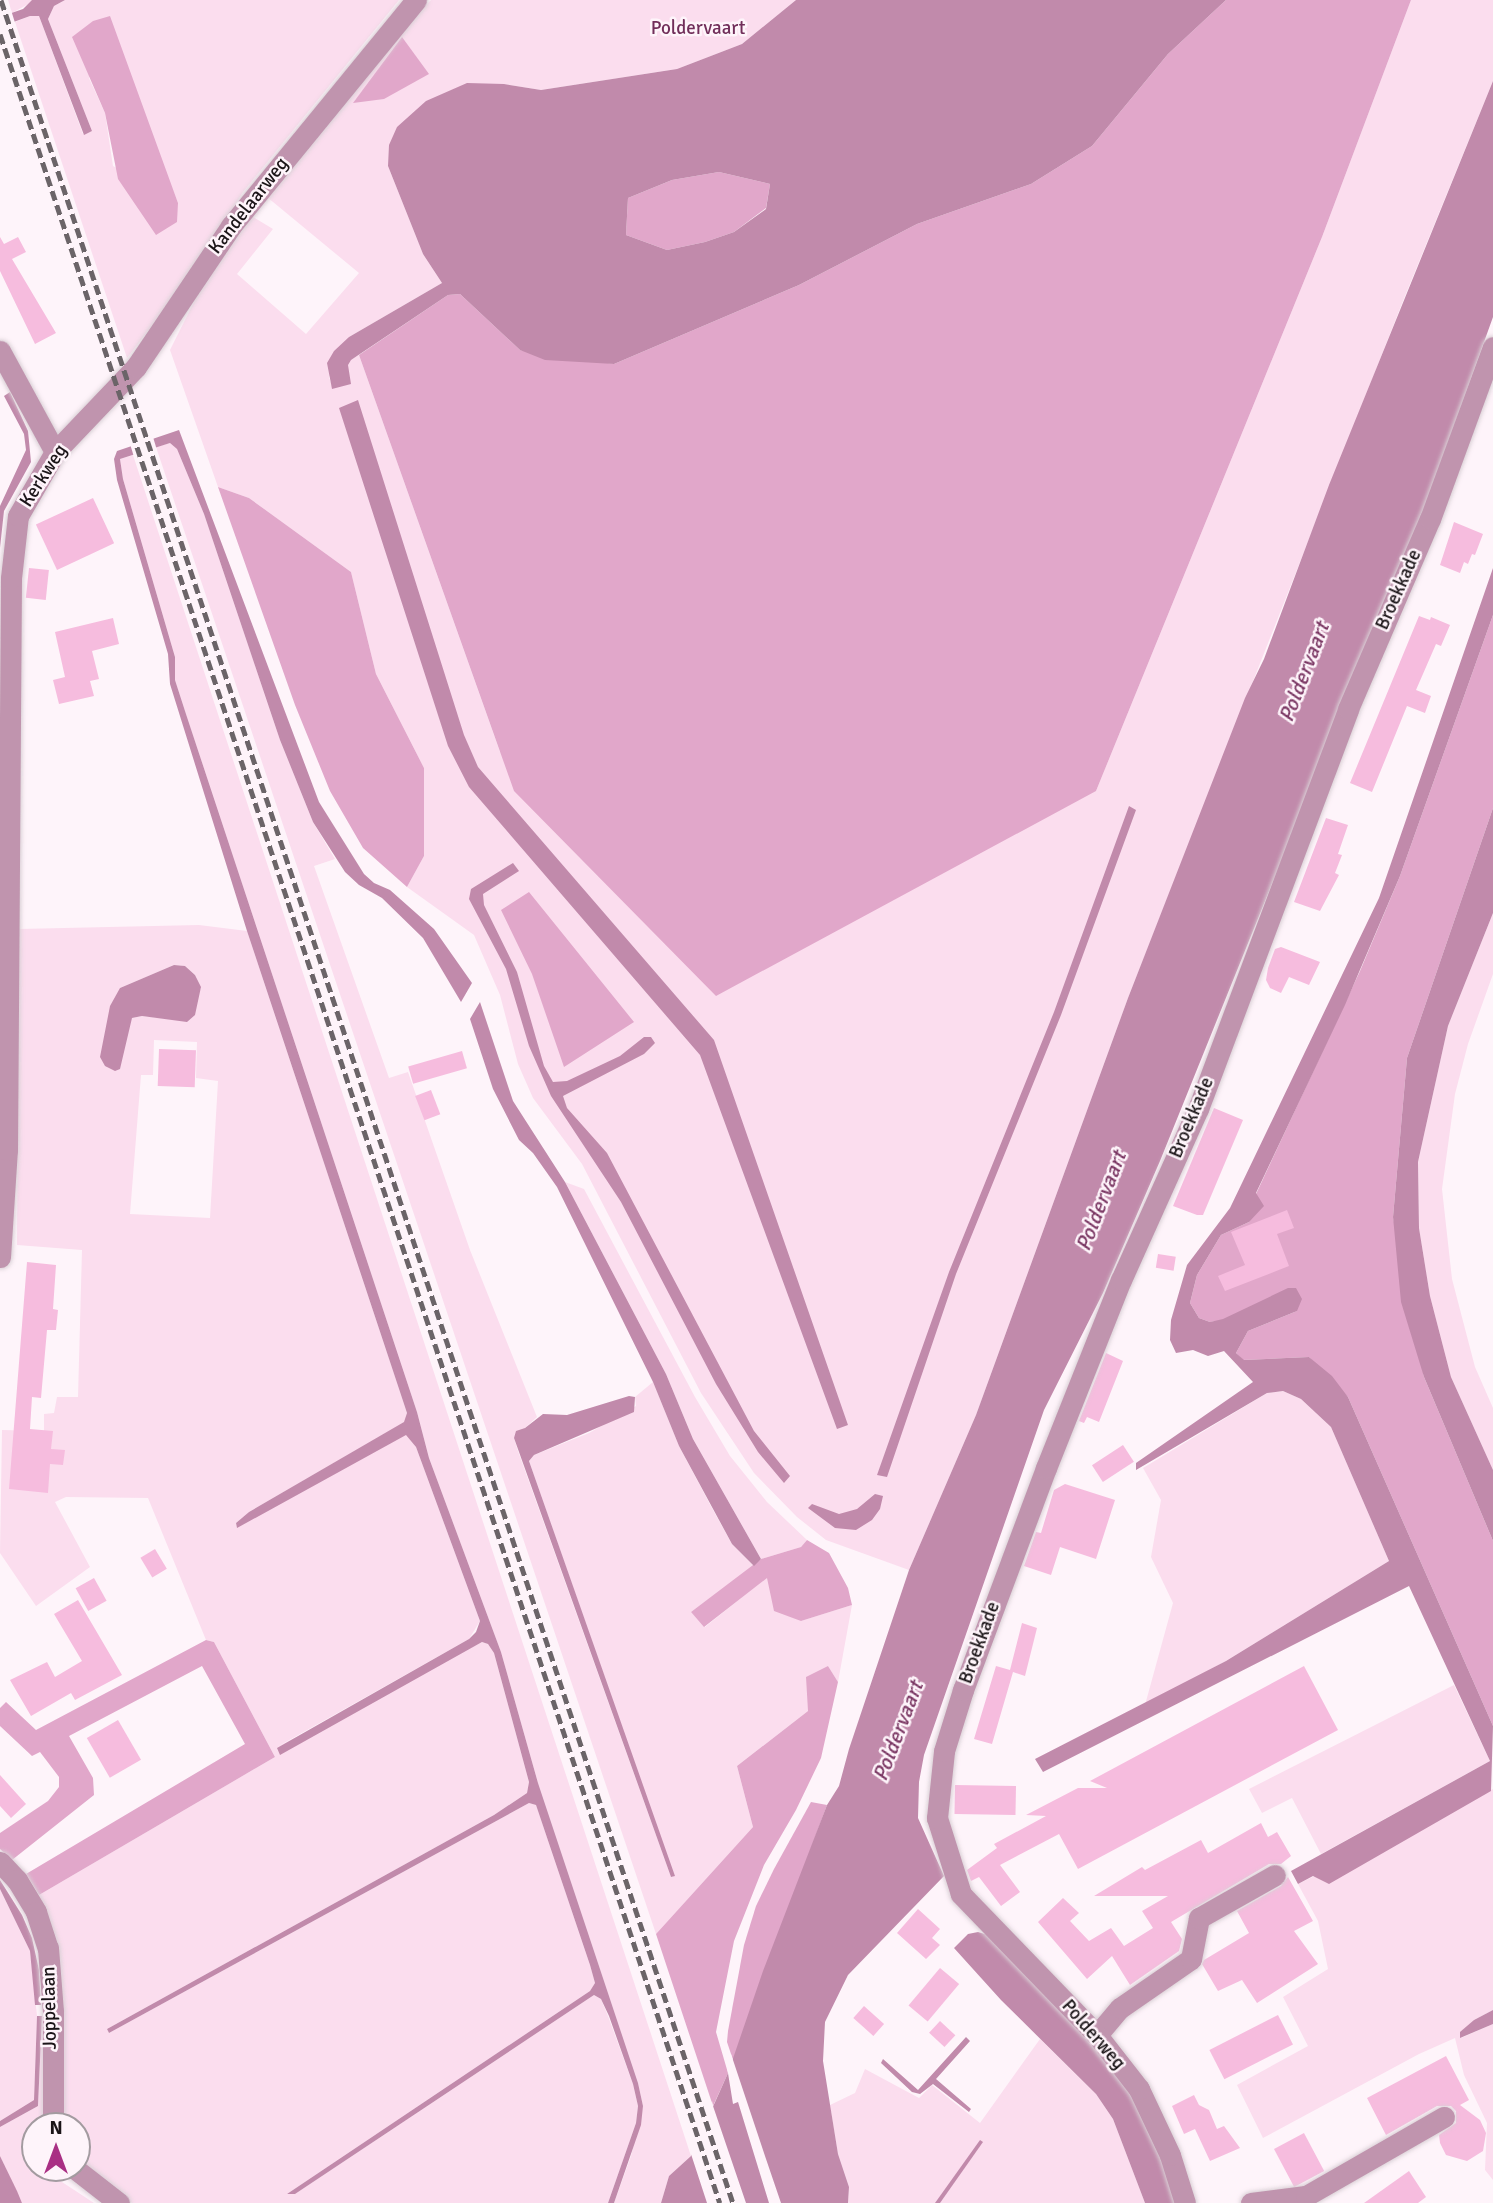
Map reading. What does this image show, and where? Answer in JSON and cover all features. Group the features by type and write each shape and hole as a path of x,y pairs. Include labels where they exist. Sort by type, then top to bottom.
{"street":[{"name":"Kandelaarweg","path":"90,416 146,354 238,216 416,0"},
{"name":"Broekkade","path":"961,1894 937,1818 944,1751 963,1689 1121,1280 1198,1109 1348,709 1430,519 1493,347"},
{"path":"0,351 55,452"},
{"name":"Kerkweg","path":"0,1257 7,1150 12,567 18,516 55,452 90,416"},
{"name":"Joppelaan","path":"0,1862 17,1880 36,1912 48,1948 53,2011 53,2112"},
{"path":"1097,2035 1120,2008 1191,1959 1199,1917 1275,1875"},
{"name":"Polderweg","path":"961,1894 1097,2035 1139,2089 1170,2155 1185,2203"},
{"path":"1251,2203 1306,2196 1444,2117"},
{"path":"91,2181 119,2203"}],"green space":[{"path":"8,0 32,0 32,2 12,13"},
{"path":"65,0 399,0 243,192 177,293 127,358 15,22 30,16 39,16 83,134 92,131 48,19 54,6","holes":["109,16 178,203 113,166 105,113 89,78"]},
{"name":"Poldervaart","path":"431,0 796,0 742,44 677,69 541,90 504,84 388,166 423,254 442,283 349,337 329,377 333,389 350,360 359,355 500,752 1096,791 1322,237 1411,0 1493,0 1493,81 1405,296 1128,998 976,1415 909,1570 826,1540 797,1517 754,1473 701,1393 582,1164 533,1098 518,1064 500,995 474,935 407,887 424,856 424,768 376,674 351,572 249,498 218,487 170,350 198,294 250,215 273,229 237,274 306,334 359,273 267,197 383,51"},
{"path":"170,443 177,449 204,514 280,740 313,822 335,859 314,866 389,1078 408,1072 470,1250 537,1417 514,1438 671,1877 674,1876 529,1461 534,1455 589,1433 636,1406 635,1397 653,1382 679,1446 713,1510 732,1544 754,1566 691,1612 705,1627 767,1577 801,1621 852,1605 838,1682 828,1666 808,1711 737,1766 753,1827 656,1934 156,447"},
{"path":"133,455 691,2156 669,2176 661,2203 614,2203 631,2156 643,2106 638,2083 538,1783 501,1652 429,1458 417,1412 175,680 175,657 123,479 120,459"},
{"path":"1493,913 1493,974 1468,1044 1455,1094 1442,1189 1452,1279 1475,1367 1493,1408 1493,1470 1451,1377 1430,1296 1419,1228 1418,1162 1448,1026"},
{"path":"199,925 247,931 407,1413 405,1422 249,1512 236,1523 237,1527 406,1434 416,1447 480,1621 469,1639 277,1747 482,1642 488,1644 494,1653 529,1782 527,1793 494,1815 107,2029 109,2033 529,1803 536,1805 590,1965 595,1983 590,1991 287,2194 295,2194 594,1995 601,1999 608,2016 633,2084 638,2106 636,2123 608,2203 132,2203 91,2169 91,2112 59,2112 44,1907 39,1895 275,1757 214,1642 206,1640 148,1498 66,1497 55,1502 90,1567 36,1606 0,1553 2,1430 44,1431 44,1414 54,1413 57,1397 78,1397 82,1250 17,1245 19,929","holes":["174,965 185,966 195,975 201,988 187,1021 142,1016 132,1018 128,1024 120,988","154,1040 197,1042 196,1078 218,1081 210,1218 130,1214 141,1075 153,1075"]},
{"path":"565,1182 584,1189 695,1397 730,1456 767,1502 807,1540 801,1547 761,1559 693,1439 666,1374"},
{"path":"1283,1391 1301,1399 1331,1427 1389,1561 1226,1661 1145,1705 1173,1603 1151,1557 1161,1500 1143,1468 1267,1393"},
{"path":"1454,1685 1490,1761 1321,1854 1292,1798 1262,1813 1249,1789"},
{"path":"1493,1789 1493,2010 1474,2020 1461,2038 1493,2024 1493,2180 1485,2170 1487,2123 1464,2075 1455,2038 1419,2054 1263,2138 1237,2085 1308,2046 1283,1997 1328,1969 1318,1921 1298,1884"},
{"path":"0,1889 30,1951 37,2016 34,2100 0,2121"},
{"path":"42,2016 46,2016 45,2112 27,2112 38,2106"},
{"path":"1040,2039 1096,2094 1113,2119 1145,2203 848,2203 849,2187 838,2154 830,2105 855,2093 865,2069 919,2098 932,2085 980,2123"},
{"path":"21,2115 21,2182 62,2182 94,2203 22,2203 0,2156 0,2127"}],"shaded area":[{"path":"1226,0 1411,0 1322,237 1096,791 716,996 514,791 359,355 448,295 460,294 520,350 614,364 799,285 917,224 1031,184 1092,146 1168,54"},
{"path":"110,16 178,203 177,222 156,235 118,179 105,113 72,37 93,21"},
{"path":"402,37 429,74 384,99 353,103"},
{"path":"719,172 770,184 766,208 734,232 705,242 667,250 626,235 628,198 672,180"},
{"path":"218,487 249,498 351,572 376,674 424,768 424,856 407,887 363,848 330,791 295,705"},
{"path":"1493,615 1493,808 1407,1058 1393,1217 1424,1377 1493,1541 1493,1726 1348,1397 1309,1357 1243,1360 1236,1353 1248,1331 1297,1311 1210,1322 1199,1318 1190,1303 1197,1275 1221,1235 1249,1222 1256,1194 1360,971 1400,876"},
{"path":"529,892 634,1022 564,1067 532,974 501,910"},
{"path":"807,1540 829,1553 848,1588 852,1605 801,1621 774,1611 767,1578 704,1627 691,1612 761,1559 801,1547"},
{"path":"206,1640 214,1642 275,1757 39,1895 26,1874 245,1744 202,1666 69,1736 93,1778 94,1795 12,1860 0,1849 0,1833 48,1801 59,1787 59,1777 40,1752 32,1756 0,1726 0,1708 6,1702 36,1730"},
{"path":"828,1666 838,1682 821,1758 796,1810 764,1865 734,1941 716,2032 728,2073 713,2106 656,1934 753,1827 737,1766 808,1711 806,1677"},
{"path":"811,1802 827,1805 733,2060 727,2042 728,2031 744,1945 756,1906"}],"water":[{"path":"32,0 65,0 54,6 48,19 92,131 84,135 39,16 30,16 0,27 0,17 23,9"},
{"path":"796,0 1226,0 1168,54 1092,146 1031,184 917,224 799,285 614,364 545,360 520,350 460,294 448,295 351,360 348,365 351,384 332,389 327,363 334,351 349,337 442,283 423,254 388,166 389,145 397,127 426,101 467,83 504,84 541,90 677,69 742,44","holes":["719,172 770,184 766,209 734,232 705,242 667,250 626,235 628,198 672,180"]},
{"name":"Poldervaart","path":"1493,81 1493,317 1428,498 1160,1161 1103,1293 1044,1410 924,1755 919,1782 918,1818 944,1876 848,1975 825,2022 823,2061 838,2154 849,2187 848,2203 661,2203 669,2176 691,2156 728,2073 763,1971 827,1805 839,1786 909,1570 976,1415 1128,998 1245,698 1264,659 1329,485"},
{"path":"10,392 28,431 31,462 4,511 0,548 0,506 26,450 24,434 4,396"},
{"path":"358,400 464,735 478,767 714,1040 848,1425 837,1429 700,1055 469,787 448,746 339,408"},
{"path":"179,430 319,802 364,874 374,883 390,890 434,929 472,983 461,1002 423,938 382,898 359,885 345,872 313,822 280,740 204,514 177,449 170,443 120,459 123,479 175,657 175,680 417,1412 429,1458 501,1652 538,1783 638,2083 643,2106 641,2125 614,2203 608,2203 636,2123 638,2106 609,2016 601,1999 594,1995 295,2194 287,2194 590,1991 595,1983 590,1965 536,1805 529,1803 109,2033 107,2029 494,1815 527,1793 529,1782 494,1653 488,1644 482,1642 280,1755 277,1748 469,1639 476,1632 480,1621 416,1447 406,1435 237,1528 236,1523 249,1512 404,1422 407,1413 247,931 170,684 168,654 117,480 114,459 117,451"},
{"path":"1493,568 1493,615 1400,876 1345,1005 1256,1193 1264,1206 1249,1222 1221,1235 1197,1275 1190,1303 1199,1318 1210,1322 1223,1319 1288,1288 1296,1288 1302,1299 1297,1311 1248,1331 1236,1353 1244,1360 1309,1357 1332,1376 1348,1397 1493,1726 1491,1791 1329,1884 1313,1876 1298,1884 1291,1871 1490,1761 1409,1586 1043,1772 1035,1759 1226,1661 1389,1561 1331,1427 1301,1399 1283,1391 1267,1393 1136,1470 1136,1463 1253,1382 1224,1351 1208,1356 1193,1350 1176,1353 1170,1340 1171,1320 1187,1265 1230,1208 1379,898"},
{"path":"1129,806 1136,810 1061,1015 956,1274 887,1477 877,1475 949,1272 1054,1012"},
{"path":"1493,808 1493,913 1448,1026 1418,1162 1419,1228 1430,1296 1451,1377 1493,1470 1493,1541 1424,1377 1401,1302 1393,1217 1407,1058"},
{"path":"513,863 519,871 483,894 484,905 517,972 544,1066 553,1082 567,1081 620,1056 644,1037 651,1037 655,1043 644,1054 563,1096 567,1108 607,1153 754,1431 790,1476 784,1483 758,1452 716,1384 621,1202 551,1096 529,1046 506,969 469,899 471,889"},
{"path":"174,965 185,966 195,975 201,987 195,1015 187,1022 142,1016 132,1018 120,1069 115,1071 105,1066 100,1057 110,1006 120,988"},
{"path":"480,1002 513,1101 565,1182 666,1374 693,1439 761,1559 754,1566 732,1544 679,1446 653,1382 557,1187 533,1153 519,1140 493,1089 470,1019"},
{"path":"629,1396 635,1397 634,1412 534,1455 529,1461 675,1876 671,1877 514,1438 516,1431 525,1428 543,1414 567,1415"},
{"path":"875,1494 883,1496 880,1509 872,1520 856,1530 835,1528 808,1508 812,1504 839,1514 857,1509"},
{"path":"0,1880 22,1915 32,1938 39,1970 41,2005 35,2005 30,1951 0,1889"},
{"path":"978,1932 988,1935 1065,2011 1142,2109 1179,2203 1145,2203 1113,2119 1096,2094 1001,2000 954,1948 968,1934"},
{"path":"1493,2010 1493,2024 1460,2038 1460,2032 1474,2020"},
{"path":"37,2016 42,2016 38,2106 21,2112 21,2115 0,2127 0,2121 34,2100"},
{"path":"966,2037 970,2041 936,2079 971,2109 969,2112 933,2084 920,2094 912,2092 881,2063 883,2059 918,2090"},
{"path":"980,2140 983,2142 940,2203 935,2203"},
{"path":"0,2156 17,2191 22,2203 0,2203"}],"pier":[{"path":"11,10 16,26 0,31 0,14"},
{"path":"153,437 157,450 134,457 130,444"},
{"path":"731,2054 781,2203 769,2203 738,2102 733,2104 727,2067"},
{"path":"712,2101 746,2203 707,2203 690,2151"}],"building":[{"path":"0,237 4,244 18,237 26,252 12,259 56,333 35,344 0,271"},
{"path":"93,498 114,543 57,570 36,525"},
{"path":"1454,522 1483,534 1475,555 1472,554 1468,564 1464,562 1460,573 1440,565"},
{"path":"29,568 49,570 46,600 26,598"},
{"path":"1419,616 1430,620 1431,617 1450,625 1441,646 1436,644 1416,690 1431,696 1425,713 1407,706 1372,792 1350,783"},
{"path":"113,618 119,644 92,651 99,679 90,681 94,696 59,704 53,680 65,677 55,632"},
{"path":"1326,818 1348,825 1338,854 1342,855 1335,873 1339,875 1320,911 1294,902"},
{"path":"1281,947 1320,962 1309,985 1289,977 1281,993 1270,988 1266,980 1268,968 1275,949"},
{"path":"159,1049 196,1050 195,1087 158,1086"},
{"path":"462,1051 467,1068 413,1084 408,1066"},
{"path":"431,1090 440,1114 424,1120 415,1096"},
{"path":"1214,1108 1243,1120 1203,1215 1197,1215 1173,1206"},
{"path":"1287,1210 1294,1228 1277,1234 1289,1266 1225,1291 1218,1276 1245,1265 1231,1232"},
{"path":"1158,1254 1176,1257 1174,1271 1156,1268"},
{"path":"27,1262 56,1265 53,1309 58,1310 56,1330 47,1330 41,1398 32,1397 30,1429 53,1431 51,1449 65,1450 63,1465 50,1464 48,1493 9,1489"},
{"path":"1106,1353 1123,1361 1099,1422 1087,1417 1084,1423 1079,1421"},
{"path":"1123,1445 1134,1462 1103,1482 1092,1465"},
{"path":"1065,1484 1115,1500 1096,1559 1060,1547 1051,1575 1024,1566 1036,1532 1041,1533 1054,1490"},
{"path":"155,1549 167,1569 152,1577 140,1558"},
{"path":"94,1578 107,1601 88,1611 76,1588"},
{"path":"78,1600 122,1675 75,1700 71,1693 31,1716 10,1680 47,1662 55,1677 82,1661 54,1614"},
{"path":"1022,1623 1037,1628 1025,1676 1013,1672 992,1744 974,1739 996,1666 1010,1670"},
{"path":"1304,1666 1338,1730 1078,1869 1059,1834 1000,1865 1020,1892 1001,1906 979,1877 971,1881 967,1870 997,1848 994,1844 1046,1816 1026,1815 1078,1788 1107,1788 1090,1781"},
{"path":"118,1720 141,1760 110,1778 87,1738"},
{"path":"0,1775 26,1804 11,1818 0,1806"},
{"path":"955,1785 1016,1786 1015,1815 954,1814"},
{"path":"1261,1823 1268,1837 1277,1832 1291,1856 1281,1864 1269,1864 1171,1922 1182,1939 1179,1951 1130,1985 1112,1956 1087,1979 1038,1922 1063,1898 1079,1913 1070,1921 1089,1941 1111,1928 1124,1946 1153,1928 1142,1911 1168,1896 1094,1896 1142,1867 1145,1870 1201,1840 1208,1853"},
{"path":"1288,1877 1313,1921 1294,1931 1318,1964 1257,2003 1242,1980 1218,1991 1202,1964 1204,1960 1249,1933 1237,1911 1281,1886"},
{"path":"918,1909 940,1929 932,1938 940,1945 926,1959 897,1933"},
{"path":"940,1968 959,1984 928,2022 909,2006"},
{"path":"864,2006 884,2024 873,2036 853,2018"},
{"path":"1278,2015 1293,2044 1224,2079 1209,2050"},
{"path":"940,2021 955,2035 944,2047 929,2033"},
{"path":"1446,2056 1469,2100 1460,2105 1480,2120 1486,2133 1483,2151 1467,2161 1446,2155 1440,2143 1439,2135 1456,2123 1456,2111 1451,2106 1437,2106 1386,2135 1367,2098"},
{"path":"1194,2095 1199,2105 1209,2110 1217,2129 1224,2126 1240,2148 1210,2161 1195,2129 1184,2134 1172,2106"},
{"path":"1304,2133 1324,2171 1294,2187 1274,2149"},
{"path":"1409,2171 1426,2197 1418,2203 1364,2203"}],"railway":[{"path":"1,0 733,2203"},
{"path":"0,34 720,2203"}]}
